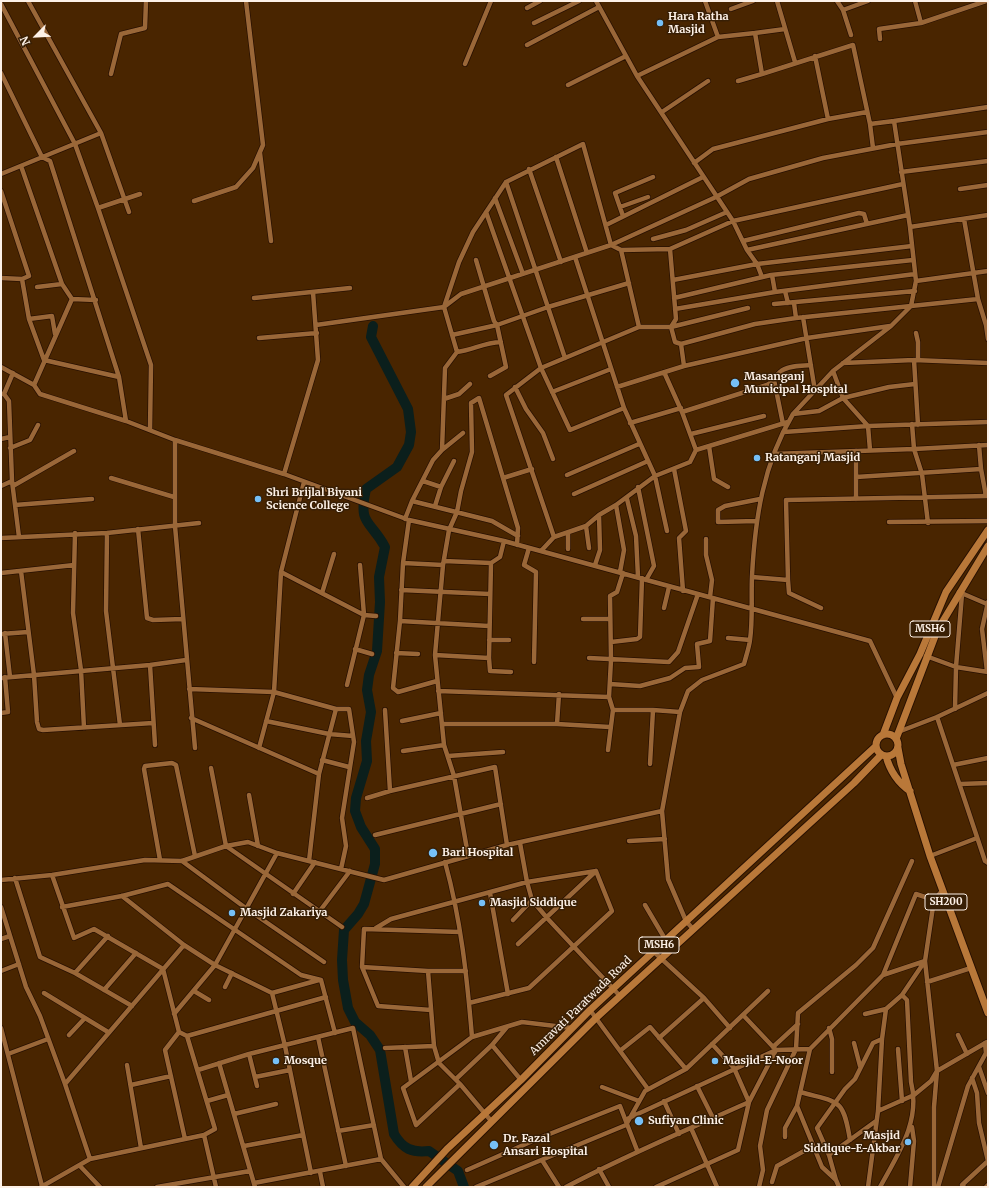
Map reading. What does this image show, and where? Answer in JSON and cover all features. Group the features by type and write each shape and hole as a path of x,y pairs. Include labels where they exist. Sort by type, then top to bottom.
{"main road":[{"name":"MSH6","path":"897,735 923,655 946,592 988,530"},
{"name":"MSH6","path":"883,734 897,698 988,546"},
{"path":"884,755 891,756 898,748 897,735 883,734 879,737 876,746 884,755 898,782 910,791"},
{"name":"Amravati Paratwada Road","path":"412,1187 447,1149 521,1080 590,1010 876,746"},
{"name":"SH200","path":"898,748 930,856 988,1012"},
{"name":"Amravati Paratwada Road","path":"426,1187 596,1018 884,755"}],"street":[{"path":"28,1 101,133 129,212"},
{"path":"111,74 121,34 145,28 146,1"},
{"path":"194,201 236,187 253,168 263,145 246,1"},
{"path":"465,64 491,1"},
{"path":"527,8 540,1"},
{"path":"534,23 579,1"},
{"path":"596,1 637,76 733,221 747,250 757,264 762,277"},
{"path":"705,1 718,37"},
{"path":"731,9 753,1"},
{"path":"777,1 795,62"},
{"path":"837,1 843,10 851,35"},
{"path":"843,10 866,1"},
{"path":"915,1 921,23"},
{"path":"880,39 880,30 921,23 986,1"},
{"path":"1,4 75,144 98,208 151,365 150,430"},
{"path":"527,45 599,7"},
{"path":"637,76 718,37 785,29"},
{"path":"755,33 762,74"},
{"path":"738,81 853,45 870,124 873,148"},
{"path":"568,85 626,56"},
{"path":"815,56 828,119"},
{"path":"1,73 42,157 50,161 96,300 119,377 126,421"},
{"path":"662,112 708,81"},
{"path":"870,124 988,107"},
{"path":"694,163 712,149 828,119 867,112"},
{"path":"693,929 686,921 668,879 662,811 680,712 688,692 702,680 744,664 750,640 756,521 760,499 773,454 784,432 786,423 833,372 891,326 910,306 915,291 916,281 910,226 894,121"},
{"path":"316,325 444,307 461,294 611,245 716,197 749,179 823,158 873,148 988,132"},
{"path":"1,174 101,133"},
{"path":"457,352 444,307 458,262 473,232 506,182 529,169 583,144 611,245"},
{"path":"260,151 271,241"},
{"path":"556,157 587,253"},
{"path":"901,172 988,161"},
{"path":"22,166 62,284 72,299"},
{"path":"529,169 561,262"},
{"path":"623,216 615,193 653,176"},
{"path":"606,224 703,177"},
{"path":"506,182 566,358"},
{"path":"611,245 621,250 670,249 733,221 903,184"},
{"path":"960,190 988,185"},
{"path":"1,192 29,276 22,279 1,278"},
{"path":"98,208 140,194"},
{"path":"620,207 648,197"},
{"path":"495,198 523,274"},
{"path":"486,212 541,368 570,430 624,408"},
{"path":"653,239 686,230 727,212"},
{"path":"743,241 859,213 864,214 867,224"},
{"path":"747,250 908,215"},
{"path":"910,226 988,215"},
{"path":"964,219 978,299 986,325 988,339"},
{"path":"673,280 757,264 912,246"},
{"path":"670,249 676,319 671,327 675,342 681,344 755,324 803,317 978,299"},
{"path":"621,250 638,326"},
{"path":"575,257 624,408 639,444 655,476 667,531"},
{"path":"476,260 483,288 494,321 497,325 506,367 490,376"},
{"path":"674,298 772,275 914,260"},
{"path":"916,281 988,271"},
{"path":"675,310 775,292 915,274"},
{"path":"772,275 775,292"},
{"path":"22,279 29,319 44,360"},
{"path":"452,335 497,325 548,307 628,283"},
{"path":"37,287 62,284"},
{"path":"254,298 350,288"},
{"path":"785,291 788,303"},
{"path":"774,304 915,291"},
{"path":"284,474 318,360 313,292"},
{"path":"72,299 96,300"},
{"path":"34,385 55,334 72,299"},
{"path":"794,302 796,318"},
{"path":"554,537 506,395 541,368 602,343 638,326 671,327 748,308"},
{"path":"29,319 52,316 55,334"},
{"path":"803,317 815,391"},
{"path":"617,387 684,366 807,338 891,326"},
{"path":"259,338 317,333"},
{"path":"916,333 918,342 915,384 914,449 922,474 928,523"},
{"path":"442,450 445,368 457,352 467,351 483,344 501,342"},
{"path":"681,344 684,366"},
{"path":"44,360 119,377"},
{"path":"843,363 916,360 988,363"},
{"path":"630,423 682,410 766,385 774,380 779,372 787,368 811,365"},
{"path":"1,367 34,385 40,394 126,421 175,440 284,474 407,520 517,544 870,641 897,698"},
{"path":"552,392 611,369"},
{"path":"541,551 554,537 586,526 599,515 626,499 638,487 655,476 690,462 696,450 682,410 664,372"},
{"path":"833,372 844,398 868,426 870,450"},
{"path":"13,373 3,394 9,401 10,448 19,537"},
{"path":"774,380 786,423"},
{"path":"444,399 459,394 470,384"},
{"path":"793,414 819,411 844,398 889,387 915,384"},
{"path":"515,387 526,409 543,433 553,459"},
{"path":"468,855 454,776 444,745 437,681 436,655 444,563 449,530 457,512 460,491 472,452 471,403 479,398 518,528 517,544"},
{"path":"691,434 764,416"},
{"path":"784,432 868,426 988,422"},
{"path":"696,450 786,423"},
{"path":"10,448 30,440 38,425"},
{"path":"437,681 401,692 396,691 393,688 400,621 407,520 412,501 433,460 442,450 463,433"},
{"path":"1,440 10,437"},
{"path":"175,440 175,526 182,619 195,748"},
{"path":"567,475 639,444"},
{"path":"773,454 988,445"},
{"path":"709,446 714,479 728,487"},
{"path":"820,608 789,593 786,500 926,499 987,496 981,469 979,446"},
{"path":"1,486 13,483 74,451"},
{"path":"856,451 856,499"},
{"path":"434,506 441,487 454,461"},
{"path":"574,494 648,461"},
{"path":"503,478 532,469"},
{"path":"674,469 686,531 679,538 683,590"},
{"path":"856,477 922,474 981,469"},
{"path":"110,478 174,497"},
{"path":"423,481 441,487"},
{"path":"259,748 274,692 281,572 304,482"},
{"path":"638,487 654,566 642,578"},
{"path":"15,505 92,499"},
{"path":"611,642 637,639 640,637 642,578 636,536 626,499"},
{"path":"756,521 718,522 718,510 725,506 760,499"},
{"path":"412,501 492,521 518,536"},
{"path":"608,750 613,710 609,697 611,660 610,596 617,592 622,573 624,550 616,504"},
{"path":"595,566 600,550 599,515"},
{"path":"890,522 928,523 988,521"},
{"path":"1,538 75,533 107,533 199,523"},
{"path":"586,526 589,548"},
{"path":"138,529 147,618 150,620 182,619"},
{"path":"75,533 73,613 81,670 84,728"},
{"path":"107,533 106,611 120,725"},
{"path":"568,533 568,549"},
{"path":"610,684 640,686 670,678 685,668 699,667 697,644 710,641 712,580 706,556 706,539"},
{"path":"403,563 491,563 500,556 504,541"},
{"path":"529,548 524,565 536,572 534,662"},
{"path":"322,593 334,554"},
{"path":"491,563 489,626 490,671 511,672"},
{"path":"1,573 74,565"},
{"path":"347,685 364,615 360,565"},
{"path":"20,571 34,675 37,722 39,729 84,728 153,723"},
{"path":"281,572 364,615 376,616"},
{"path":"752,577 788,580"},
{"path":"664,608 669,587"},
{"path":"401,590 490,594"},
{"path":"923,655 956,667 987,671 982,629 988,603 960,593 956,667 955,708"},
{"path":"589,658 669,662 678,652 698,594"},
{"path":"583,619 610,619"},
{"path":"400,621 489,626"},
{"path":"10,677 3,634 28,632"},
{"path":"728,638 750,640"},
{"path":"489,640 509,640"},
{"path":"355,649 372,654"},
{"path":"396,654 418,654"},
{"path":"436,655 489,658"},
{"path":"1,713 8,712 3,678 150,665 186,660"},
{"path":"150,665 155,745"},
{"path":"189,690 274,692 336,709 350,709 354,742 342,818 346,844 341,869"},
{"path":"438,690 609,697"},
{"path":"897,735 988,693"},
{"path":"557,724 559,694"},
{"path":"308,861 319,774 336,709"},
{"path":"384,710 390,791"},
{"path":"613,710 680,712"},
{"path":"650,764 653,710"},
{"path":"402,721 440,713"},
{"path":"937,717 985,861 988,863"},
{"path":"191,718 319,774"},
{"path":"266,721 329,734 353,736"},
{"path":"442,724 557,724 610,728"},
{"path":"403,751 444,745"},
{"path":"448,756 503,752"},
{"path":"953,765 988,758"},
{"path":"322,760 349,767"},
{"path":"160,860 144,769 145,766 149,764 172,763 176,765 195,856"},
{"path":"367,798 390,791 495,767 507,845"},
{"path":"211,768 226,846 342,928"},
{"path":"960,784 988,782"},
{"path":"249,795 258,846"},
{"path":"375,835 501,804"},
{"path":"1,880 145,860 182,861 226,846 248,842 277,853 350,871 379,880 384,880 507,845 662,811"},
{"path":"930,856 977,838"},
{"path":"629,841 665,839"},
{"path":"520,843 532,900 546,918 620,996"},
{"path":"174,1014 215,965 277,853"},
{"path":"182,861 246,909 324,962"},
{"path":"759,1187 763,1170 760,1146 767,1110 796,1049 798,1013 856,965 873,948 912,861"},
{"path":"293,894 315,862"},
{"path":"445,862 456,901 466,971 472,1038"},
{"path":"319,912 350,871"},
{"path":"375,928 391,919 527,882 596,871"},
{"path":"518,944 596,871"},
{"path":"469,1004 529,988 612,911 596,871"},
{"path":"52,874 62,907 74,938 94,929 163,969 179,1032 187,1036 326,997"},
{"path":"15,878 40,957 75,973 132,1006"},
{"path":"62,907 122,896 168,884 301,975 321,980"},
{"path":"934,1187 934,1107 937,1071 925,961 934,900 942,891"},
{"path":"490,893 508,994"},
{"path":"785,1137 785,1128 797,1106 810,1049 829,1028 883,975 916,894 934,900"},
{"path":"122,896 184,945 215,965 272,993 321,980"},
{"path":"513,920 532,900"},
{"path":"645,905 665,940"},
{"path":"1,908 19,964 65,1084 90,1159"},
{"path":"431,1010 378,1006 362,967 364,929 375,928 460,932"},
{"path":"1,939 10,936"},
{"path":"75,973 108,936"},
{"path":"65,1084 184,945"},
{"path":"653,951 704,998 730,1028"},
{"path":"104,990 136,953"},
{"path":"883,975 925,961"},
{"path":"865,1014 886,1008 902,994 925,961"},
{"path":"1,971 19,964"},
{"path":"362,967 428,971 466,971"},
{"path":"927,982 971,968"},
{"path":"428,971 434,1046 439,1063 456,1079 492,1122"},
{"path":"225,987 232,973"},
{"path":"321,980 335,1033"},
{"path":"194,991 209,1000"},
{"path":"476,1187 626,1125 645,1091 686,1069 768,991"},
{"path":"44,993 108,1032"},
{"path":"272,993 285,1046 310,1173"},
{"path":"902,994 907,1000 911,1082 914,1095 912,1125 914,1140 910,1187"},
{"path":"659,1038 704,998"},
{"path":"868,1187 878,1111 882,1039 886,1008"},
{"path":"590,1010 621,1050 648,1089"},
{"path":"743,1015 775,1048"},
{"path":"68,1035 85,1018"},
{"path":"460,1084 416,1125 403,1088 472,1038 522,1022 572,1028"},
{"path":"656,1187 708,1165 738,1150 749,1102 775,1048 798,1024"},
{"path":"456,1079 492,1045 508,1026"},
{"path":"621,1050 650,1027 686,1069"},
{"path":"1,1028 42,1187 90,1159 204,1135 215,1129 208,1101 187,1036"},
{"path":"198,1070 249,1054 353,1028 381,1159 404,1187"},
{"path":"829,1028 832,1039 832,1072"},
{"path":"179,1032 165,1050 185,1139"},
{"path":"958,1035 967,1054"},
{"path":"318,1037 346,1166"},
{"path":"8,1054 48,1039"},
{"path":"839,1187 829,1155 817,1128 845,1089 855,1079 860,1066 873,1043 882,1039"},
{"path":"878,1111 914,1095 931,1081 937,1071 987,1042"},
{"path":"938,1187 968,1086 986,1053 987,1042"},
{"path":"854,1043 860,1066"},
{"path":"712,1044 734,1068 749,1102"},
{"path":"492,1045 521,1080"},
{"path":"385,1048 434,1046"},
{"path":"406,1047 411,1081"},
{"path":"629,1118 775,1048 810,1049"},
{"path":"898,1049 902,1101"},
{"path":"249,1054 257,1086"},
{"path":"220,1063 254,1185 381,1159"},
{"path":"127,1065 141,1148"},
{"path":"979,1067 988,1093"},
{"path":"255,1077 290,1070"},
{"path":"131,1086 171,1076"},
{"path":"964,1187 962,1185 988,1161 979,1124 977,1093 972,1078"},
{"path":"697,1086 713,1118"},
{"path":"602,1087 639,1101"},
{"path":"800,1092 836,1102 845,1114 850,1140"},
{"path":"208,1101 228,1095"},
{"path":"664,1102 679,1134"},
{"path":"566,1187 637,1150 679,1134 749,1102"},
{"path":"234,1114 276,1104"},
{"path":"468,1170 537,1139 620,1106 626,1125 637,1150"},
{"path":"797,1106 822,1166 836,1180"},
{"path":"829,1155 876,1121"},
{"path":"338,1131 374,1125"},
{"path":"880,1187 912,1125"},
{"path":"691,1128 717,1187"},
{"path":"204,1135 216,1187"},
{"path":"244,1146 303,1135"},
{"path":"772,1182 777,1166 813,1146"},
{"path":"542,1160 559,1187"},
{"path":"80,1166 100,1187"},
{"path":"599,1169 609,1187"},
{"path":"156,1187 250,1171"},
{"path":"320,1172 323,1187"}],"waterway":[{"path":"373,326 371,337 408,409 411,432 409,445 397,467 366,489 364,501 363,510 367,521 385,547 379,577 380,602 377,651 369,675 367,690 371,712 366,741 367,761 356,798 355,811 361,827 375,849 375,864 364,904 358,914 344,930 342,960 343,980 348,1008 355,1022 370,1035 380,1050 394,1134 397,1139 408,1149 429,1151 458,1171 464,1187"}],"place":[{"name":"Hara Ratha Masjid","path":"660,23"},
{"name":"Masanganj Municipal Hospital","path":"735,383"},
{"name":"Ratanganj Masjid","path":"757,458"},
{"name":"Shri Brijlal Biyani Science College","path":"258,499"},
{"name":"Bari Hospital","path":"433,853"},
{"name":"Masjid Siddique","path":"482,903"},
{"name":"Masjid Zakariya","path":"232,913"},
{"name":"Mosque","path":"276,1061"},
{"name":"Masjid-E-Noor","path":"715,1061"},
{"name":"Sufiyan Clinic","path":"639,1121"},
{"name":"Masjid Siddique-E-Akbar","path":"908,1142"},
{"name":"Dr. Fazal Ansari Hospital","path":"494,1145"}]}
